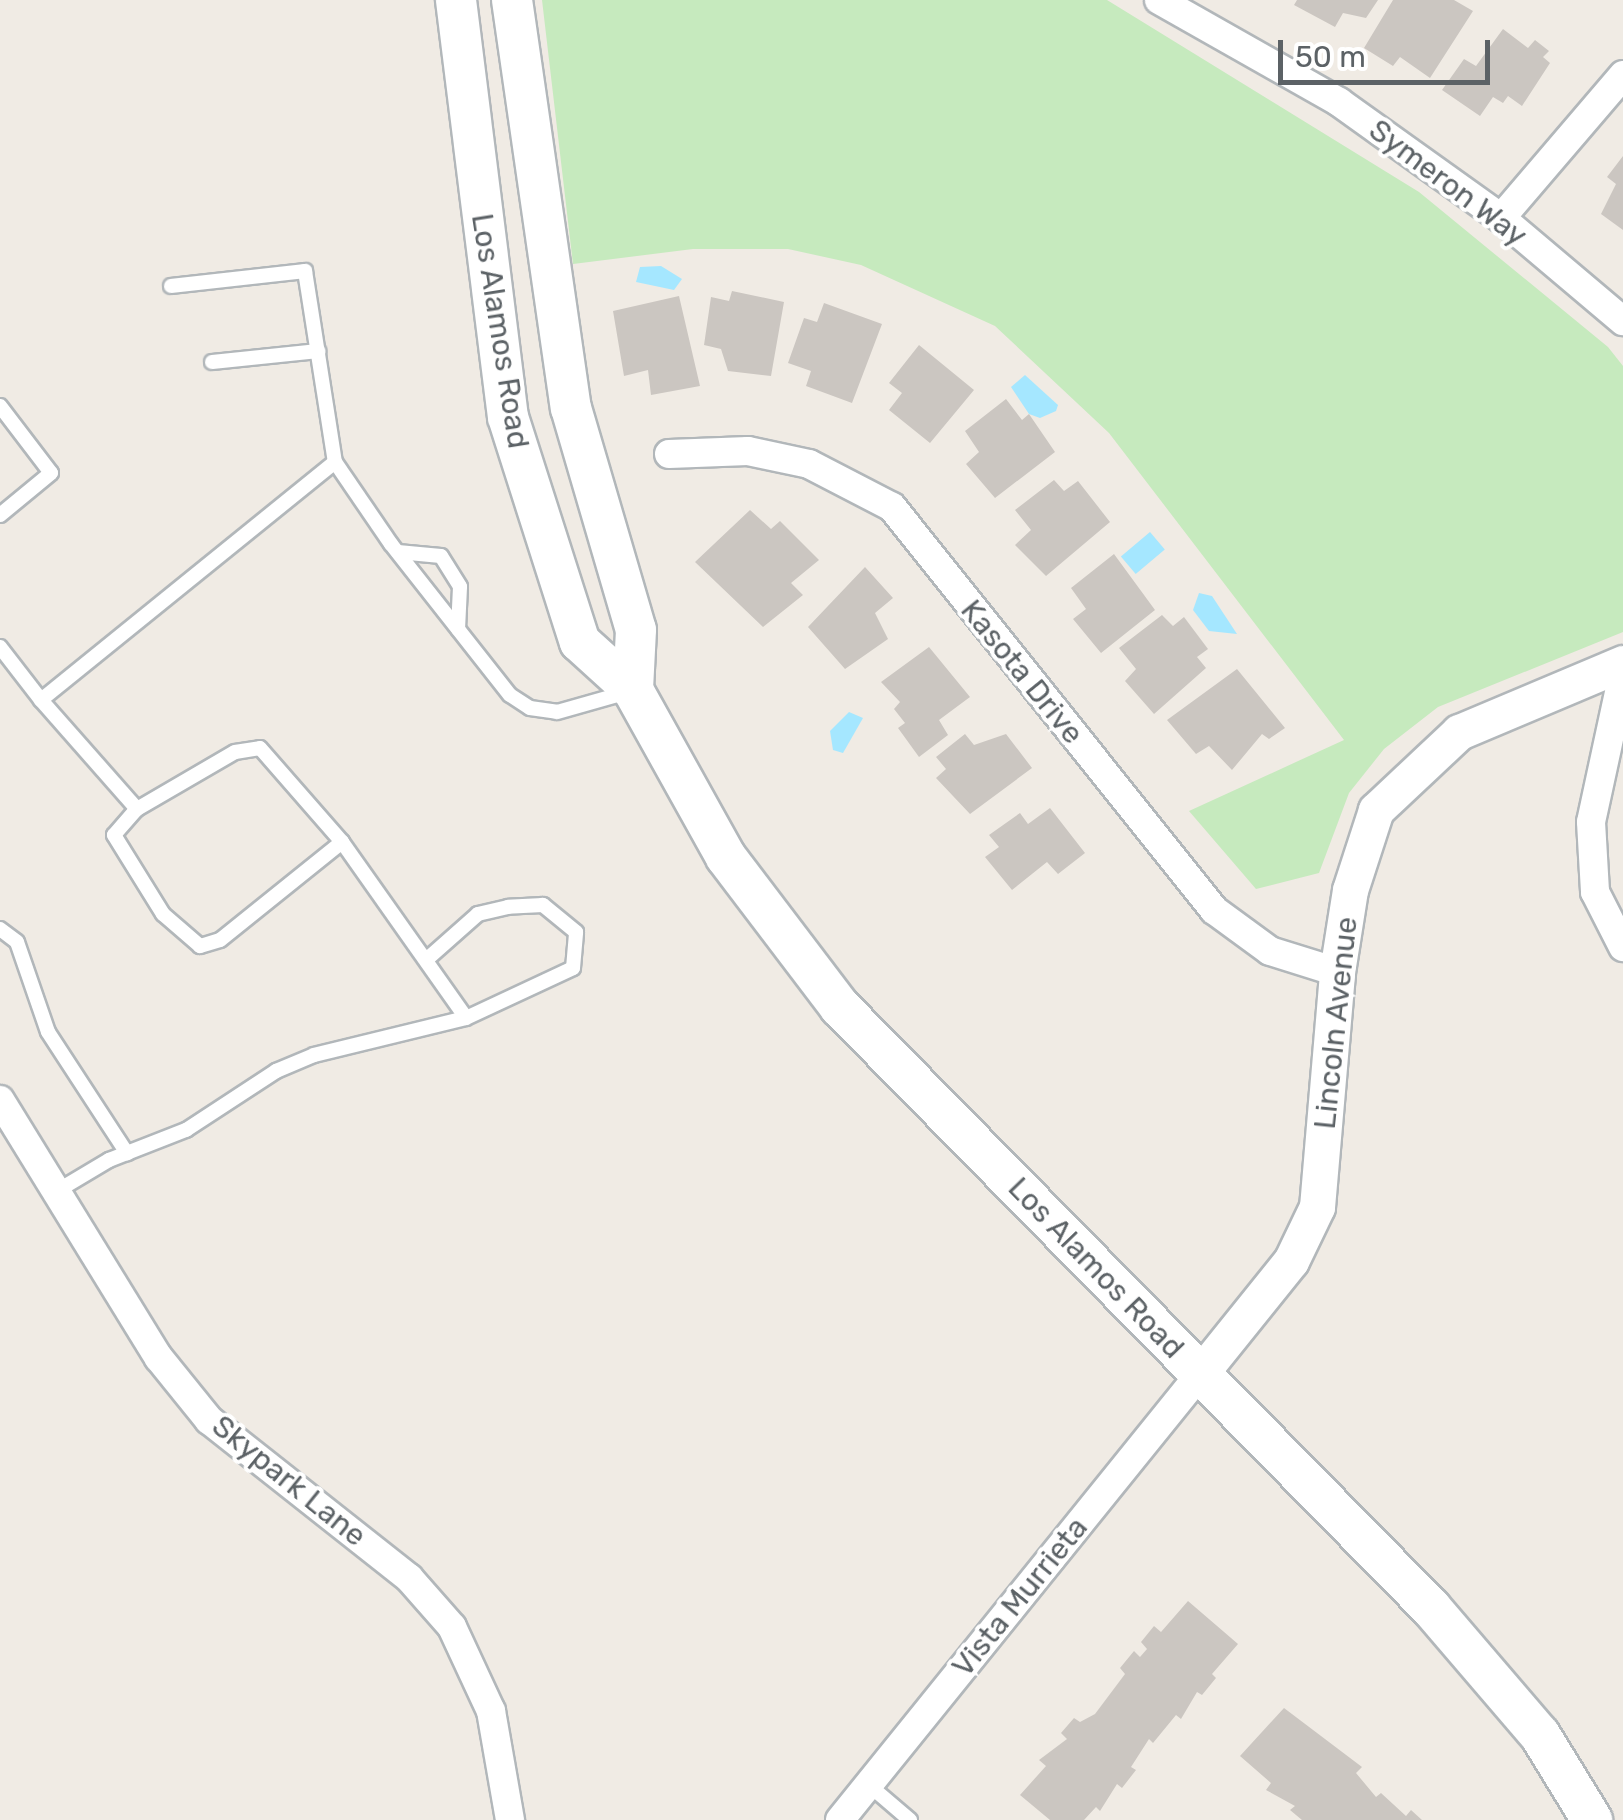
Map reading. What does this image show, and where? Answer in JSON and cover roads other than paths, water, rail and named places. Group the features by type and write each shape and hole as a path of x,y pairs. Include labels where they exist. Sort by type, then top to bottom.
{"main road":[{"name":"Los Alamos Road","path":"456,0 508,417 580,642 633,690 726,857 840,1006 1431,1608 1540,1735 1592,1820"},
{"name":"Los Alamos Road","path":"512,0 571,408 636,630 633,690"}],"street":[{"name":"Symeron Way","path":"1158,0 1339,102 1500,218 1623,321"},
{"path":"1500,218 1623,75"},
{"name":"Kasota Drive","path":"669,454 748,451 810,464 892,508 1214,910 1270,951 1336,972"},
{"name":"Lincoln Avenue","path":"1200,1374 1292,1262 1317,1207 1336,972 1350,890 1376,810 1459,732 1623,663"},
{"path":"1623,674 1590,822 1594,892 1623,946"},
{"name":"Skypark Lane","path":"0,1100 158,1358 209,1420 409,1578 452,1627 491,1711 510,1820"},
{"name":"Vista Murrieta","path":"840,1820 1200,1374"}],"lane":[{"path":"171,286 305,271 336,462 398,552 458,629 510,695 530,708 557,712 633,690"},
{"path":"212,362 318,351"},
{"path":"0,406 51,473 0,516"},
{"path":"41,700 336,462"},
{"path":"398,552 441,556 460,587 458,629"},
{"path":"0,646 41,700 137,809"},
{"path":"342,842 220,940 200,946 163,914 114,835 137,809 234,752 260,748 342,842 466,1018"},
{"path":"57,1191 126,1153 186,1130 276,1071 314,1055 466,1018 573,968 576,932 543,905 508,907 478,914 426,960"},
{"path":"0,929 17,942 48,1032 126,1153"},
{"path":"870,1785 910,1820"}],"water":[{"path":"661,266 682,279 674,290 636,282 640,267"},
{"path":"1025,375 1058,405 1056,411 1040,418 1029,414 1011,387"},
{"path":"1150,532 1165,550 1136,574 1121,556"},
{"path":"1199,593 1212,596 1237,634 1209,631 1193,610"},
{"path":"849,712 863,718 843,753 833,750 830,731"}]}
